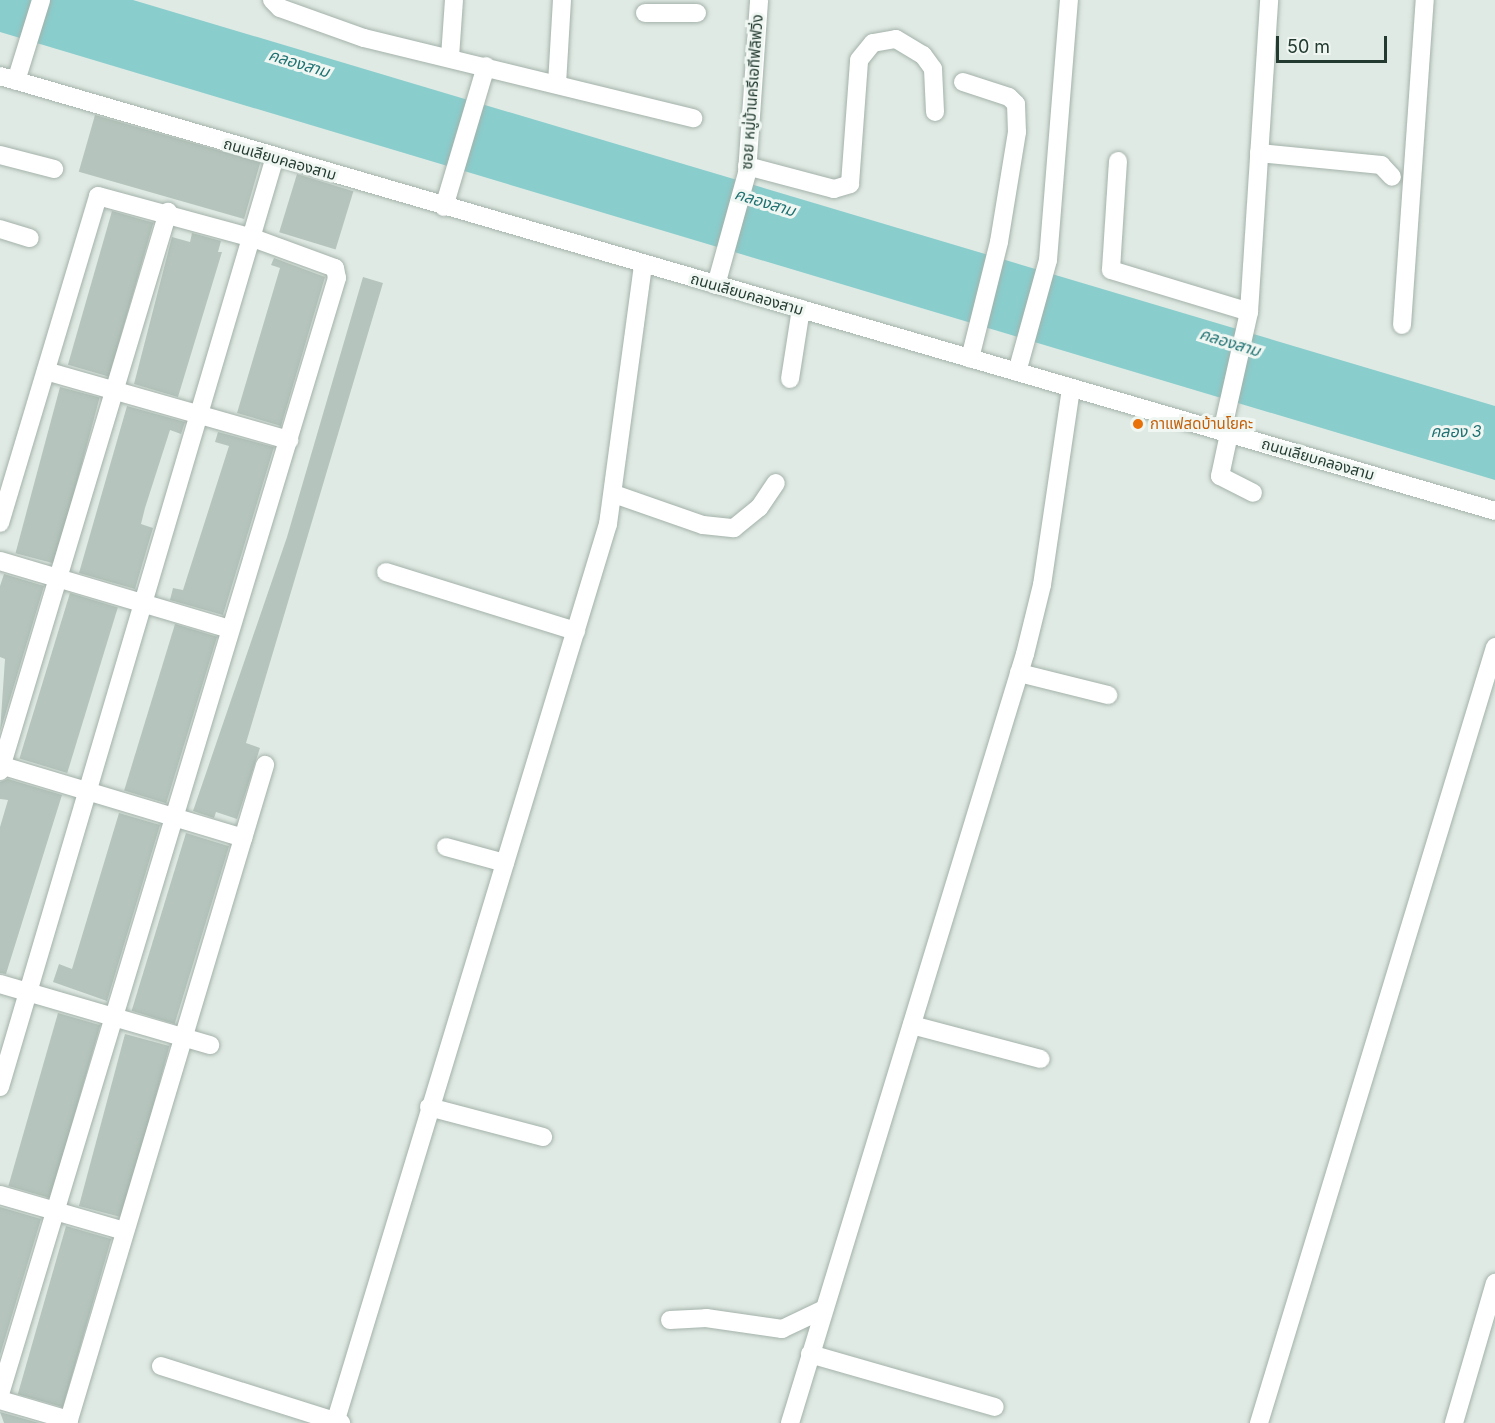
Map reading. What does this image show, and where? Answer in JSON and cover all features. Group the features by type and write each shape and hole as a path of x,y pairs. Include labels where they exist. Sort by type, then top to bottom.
{"street":[{"path":"8,78 27,48 41,0"},
{"path":"272,0 280,8 364,38 450,57 693,118"},
{"path":"450,57 454,0"},
{"path":"557,84 562,0"},
{"name":"ซอย หมู่บ้านครีเอทีฟลิฟวิ่ง","path":"716,285 747,169 759,0"},
{"path":"1017,372 1048,260 1069,0"},
{"path":"1253,493 1220,476 1230,403 1248,317 1269,0"},
{"path":"1402,325 1425,0"},
{"path":"645,13 697,13"},
{"path":"747,169 834,189 850,184 859,60 873,43 896,39 923,55 933,69 935,112"},
{"path":"444,207 486,66"},
{"name":"ถนนเลียบคลองสาม","path":"8,78 444,207 1495,511"},
{"path":"963,81 998,91 1016,104 1017,132 999,242 980,334 970,358"},
{"path":"1259,153 1381,165 1392,177"},
{"path":"0,155 54,169"},
{"path":"0,1087 202,414 275,157"},
{"path":"1118,161 1111,270 1248,317"},
{"path":"0,523 98,196 168,212 328,261 337,278 0,1394"},
{"path":"168,212 1,768 243,838"},
{"path":"0,229 30,238"},
{"path":"161,1366 337,1423 429,1107 576,631 614,494 643,264"},
{"path":"790,379 801,309"},
{"path":"46,371 289,440"},
{"path":"790,1423 1019,673 1042,585 1071,388"},
{"path":"614,494 703,525 734,528 759,508 776,483"},
{"path":"0,561 230,629"},
{"path":"386,572 576,631"},
{"path":"1259,1423 1495,647"},
{"path":"1019,673 1108,695"},
{"path":"0,1400 68,1421 265,765"},
{"path":"446,847 505,863"},
{"path":"0,984 210,1045"},
{"path":"912,1024 1041,1059"},
{"path":"429,1107 543,1137"},
{"path":"0,1195 125,1231"},
{"path":"1454,1423 1495,1283"},
{"path":"670,1320 706,1318 782,1329 824,1309"},
{"path":"810,1354 994,1407"}],"water":[{"name":"คลอง 3","path":"0,0 133,0 1495,406 1495,480 0,32"}],"building":[{"path":"95,115 260,162 244,219 79,172"},
{"path":"297,174 353,191 336,250 279,232"},
{"path":"112,211 153,223 109,377 68,365"},
{"path":"192,233 221,241 218,252 222,252 178,397 134,384 172,237 190,242"},
{"path":"274,258 325,277 281,426 237,413 280,268 271,265"},
{"path":"363,277 383,283 246,743 260,748 237,819 216,812 214,818 193,811 287,537"},
{"path":"60,387 100,398 55,564 15,553"},
{"path":"127,406 185,422 181,434 170,430 145,508 141,524 153,528 135,589 79,573"},
{"path":"218,432 274,447 223,615 170,600 173,588 183,590 229,446 215,442"},
{"path":"4,574 44,586 0,732 5,659 0,657 0,586"},
{"path":"70,593 118,608 67,773 19,758"},
{"path":"175,624 217,637 166,803 124,790"},
{"path":"8,779 62,795 6,974 0,973 0,827 8,800 0,799 0,782"},
{"path":"119,813 160,825 107,1001 53,982 59,964 72,969"},
{"path":"186,833 229,846 175,1024 132,1011"},
{"path":"58,1013 100,1025 51,1198 8,1186"},
{"path":"125,1034 169,1046 123,1218 79,1206"},
{"path":"0,1207 41,1219 0,1355"},
{"path":"66,1226 111,1239 63,1407 18,1394"},
{"path":"0,1412 39,1423 4,1423"}],"place":[{"name":"กาแฟสดบ้านโยคะ","path":"1138,424"}],"water label":[{"name":"คลองสาม","path":"299,63"},
{"name":"คลองสาม","path":"765,202"},
{"name":"คลองสาม","path":"1230,342"}]}
